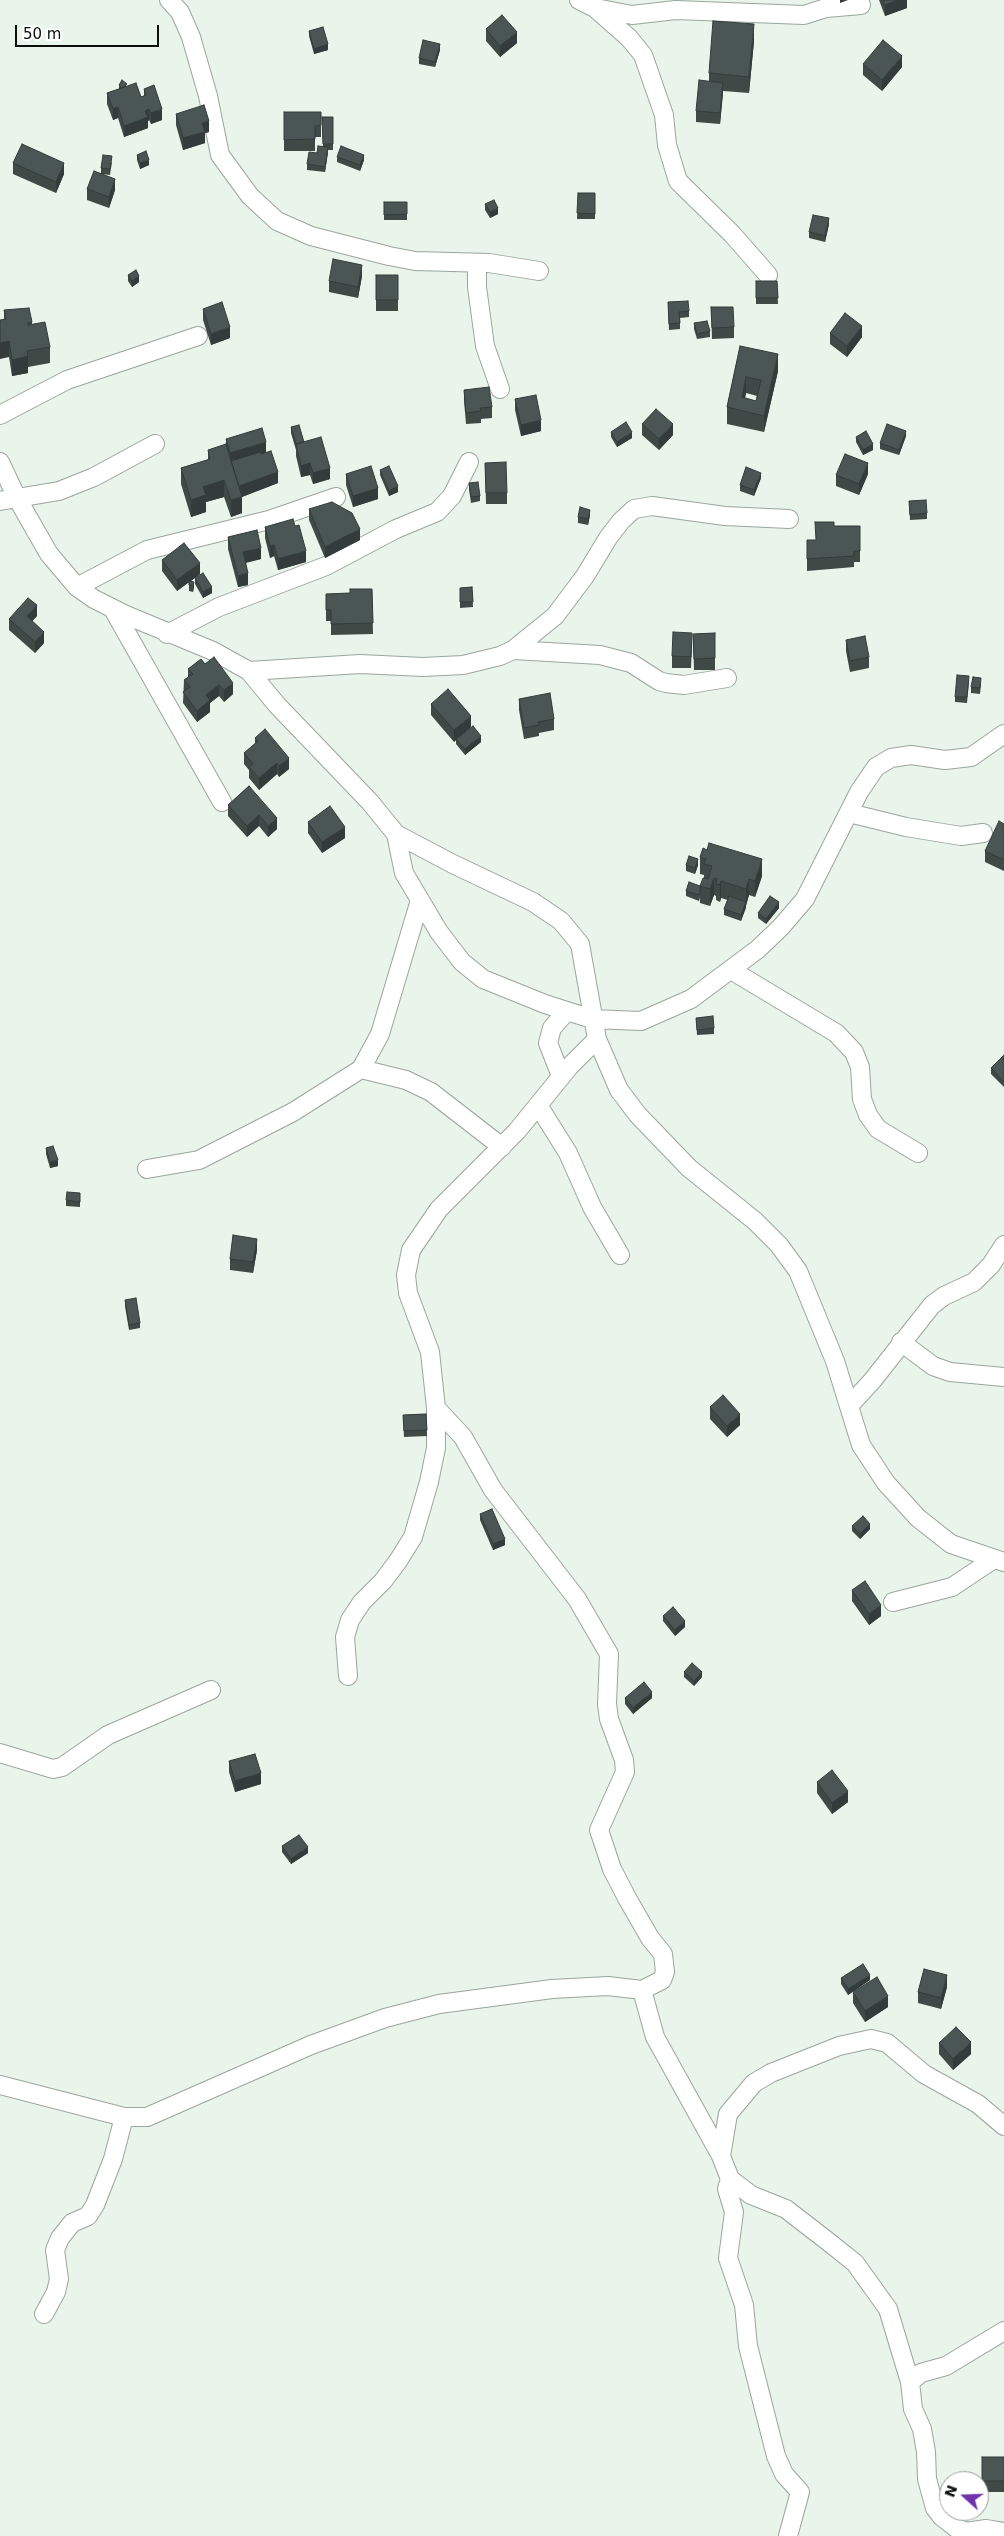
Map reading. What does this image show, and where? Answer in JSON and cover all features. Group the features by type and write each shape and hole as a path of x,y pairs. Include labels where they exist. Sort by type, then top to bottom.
{"street":[{"path":"169,0 180,12 191,37 208,96 220,155 250,196 277,221 311,236 415,261 490,263 538,271"},
{"path":"579,0 595,8 629,38 643,55 664,115 667,145 678,181 732,234 768,275"},
{"path":"595,8 632,15 676,10 804,15 826,8 861,5"},
{"path":"477,264 477,288 485,346 500,389"},
{"path":"0,415 67,380 198,336"},
{"path":"8,500 60,491 94,477 155,444"},
{"path":"0,462 8,500 77,587 113,609 167,634 213,651 250,671 277,705 370,802 396,834 533,902 561,921 580,944 592,1019 597,1038 613,1079 638,1115 695,1173 755,1221 779,1245 798,1271 835,1361 861,1445 895,1495 918,1518 951,1544 999,1560"},
{"path":"167,634 219,607 326,566 396,529 437,512 452,496 469,462"},
{"path":"77,587 147,550 269,520 336,497"},
{"path":"513,650 554,616 585,576 608,538 621,521 634,509 652,506 725,516 789,519"},
{"path":"113,609 163,693 222,802"},
{"path":"250,671 360,664 423,667 463,665 513,650 600,654 631,663 659,681 666,683 684,684 727,678"},
{"path":"396,834 404,873 420,900 446,942 462,962 483,979 592,1019 642,1020 691,999 731,970 780,927 805,899 849,813 876,767 891,758 911,755 945,760 970,757 1004,734"},
{"path":"849,813 906,827 962,836 983,833"},
{"path":"147,1169 200,1160 293,1112 361,1068 380,1034 420,900"},
{"path":"731,970 836,1033 854,1052 860,1067 862,1099 868,1115 878,1129 918,1153"},
{"path":"561,1076 548,1043 552,1028 567,1011"},
{"path":"348,1676 345,1637 350,1620 362,1602 393,1568 413,1537 436,1448 436,1408 430,1352 408,1293 406,1275 412,1250 439,1210 502,1147 561,1076 597,1038"},
{"path":"361,1068 406,1080 431,1092 502,1147"},
{"path":"538,1105 568,1153 592,1206 620,1255"},
{"path":"849,1406 872,1381 932,1305 944,1296 974,1282 991,1265 1004,1245"},
{"path":"901,1342 932,1366 965,1374 1004,1376"},
{"path":"0,2085 124,2117 147,2117 311,2045 385,2018 439,2004 552,1989 608,1986 642,1990 662,1980 666,1972 666,1962 663,1954 650,1938 612,1869 599,1830 625,1772 624,1760 610,1719 608,1704 609,1654 577,1599 493,1490 463,1437 436,1408"},
{"path":"893,1602 952,1587 999,1560"},
{"path":"0,1753 53,1769 62,1767 108,1735 211,1690"},
{"path":"642,1990 655,2037 721,2156 730,2179 751,2195 786,2209 854,2263 888,2309 910,2382 913,2409 922,2429 926,2452 927,2479 935,2508 942,2517 956,2528 967,2532 986,2529 1004,2532"},
{"path":"721,2156 722,2139 728,2114 754,2083 839,2046 871,2039 887,2043 924,2074 978,2104 1004,2126"},
{"path":"44,2314 56,2292 59,2279 55,2250 60,2238 72,2224 88,2216 95,2205 113,2159 124,2117"},
{"path":"730,2179 727,2189 734,2212 728,2258 744,2305 748,2346 776,2456 784,2474 800,2492 788,2536"},
{"path":"910,2382 921,2373 951,2363 1004,2331"}],"building":[{"path":"883,0 898,0 885,5"},
{"path":"502,15 517,32 500,46 486,29"},
{"path":"713,21 754,24 749,77 709,73"},
{"path":"323,27 328,44 314,49 309,31"},
{"path":"423,40 440,44 435,62 419,58"},
{"path":"883,40 902,56 882,80 863,64"},
{"path":"122,80 127,84 122,88 119,85"},
{"path":"699,80 723,83 720,113 696,111"},
{"path":"136,83 141,97 146,95 144,89 154,85 162,109 151,113 149,109 145,111 148,117 124,126 118,107 113,109 107,93"},
{"path":"204,105 209,121 202,123 205,132 183,138 176,114"},
{"path":"284,112 321,112 321,125 315,126 315,139 284,140"},
{"path":"322,117 333,117 333,144 323,144"},
{"path":"22,144 64,163 56,182 13,163"},
{"path":"318,146 328,147 325,167 307,164 309,152 317,153"},
{"path":"341,146 364,155 360,165 337,157"},
{"path":"146,151 149,160 140,163 137,155"},
{"path":"103,155 112,156 110,169 101,168"},
{"path":"94,171 115,179 109,197 87,189"},
{"path":"578,193 595,193 595,214 577,213"},
{"path":"494,200 498,208 490,212 485,204"},
{"path":"384,202 407,202 407,214 384,215"},
{"path":"813,215 829,218 825,236 809,232"},
{"path":"333,259 362,265 358,287 329,281"},
{"path":"136,270 139,276 132,281 128,275"},
{"path":"376,275 398,275 398,300 376,300"},
{"path":"756,281 777,281 778,298 756,298"},
{"path":"688,301 689,311 679,312 680,323 669,324 668,302"},
{"path":"222,302 230,327 211,334 203,309"},
{"path":"711,307 733,307 734,327 712,328"},
{"path":"29,308 32,322 28,323 28,325 45,322 50,347 27,351 28,356 12,360 9,341 0,343 0,320 6,319 4,310"},
{"path":"845,313 862,326 847,346 830,333"},
{"path":"707,321 710,331 697,334 694,323"},
{"path":"740,346 778,354 764,416 727,407","holes":["746,377 761,380 756,401 742,397"]},
{"path":"489,387 492,407 480,408 481,411 466,413 464,390"},
{"path":"536,395 541,420 521,425 515,399"},
{"path":"656,409 673,424 659,439 642,424"},
{"path":"626,422 632,432 617,442 611,432"},
{"path":"887,424 906,431 899,450 880,443"},
{"path":"299,425 304,442 296,444 291,427"},
{"path":"262,428 266,442 230,453 226,439"},
{"path":"866,431 873,444 863,450 856,437"},
{"path":"321,437 330,468 313,473 310,463 301,466 296,444"},
{"path":"226,444 242,497 231,500 224,480 203,487 206,495 191,500 181,468 210,459 208,450"},
{"path":"271,451 278,472 239,486 231,461 260,452 261,454"},
{"path":"845,454 868,463 859,484 836,475"},
{"path":"506,462 507,493 486,493 485,463"},
{"path":"371,466 378,488 353,496 346,474"},
{"path":"389,466 398,486 389,491 380,470"},
{"path":"746,467 761,473 754,490 740,485"},
{"path":"478,482 480,496 471,497 469,483"},
{"path":"926,500 927,513 910,515 909,501"},
{"path":"332,502 352,513 360,529 325,547 309,509"},
{"path":"580,507 590,510 588,519 578,517"},
{"path":"293,519 295,526 299,525 306,551 278,559 274,545 270,546 265,527"},
{"path":"815,522 834,522 834,526 860,526 860,551 854,551 854,556 807,559 807,540 816,540"},
{"path":"257,530 261,548 243,552 248,573 238,576 228,537"},
{"path":"184,543 200,563 177,580 162,560"},
{"path":"203,573 212,587 203,592 195,578"},
{"path":"189,581 194,582 193,586 189,585"},
{"path":"472,587 473,602 460,602 460,588"},
{"path":"350,589 372,589 373,623 331,624 331,610 326,610 326,594 350,593"},
{"path":"28,598 37,605 27,616 44,632 35,642 9,619"},
{"path":"673,632 692,633 691,657 672,656"},
{"path":"715,633 715,658 694,659 693,634"},
{"path":"865,636 869,657 850,661 846,640"},
{"path":"214,657 233,683 224,690 219,685 206,695 210,700 197,711 183,692 190,687 184,680 193,674 188,669 201,659 205,664"},
{"path":"957,675 969,676 967,697 955,697"},
{"path":"973,677 981,678 980,688 971,687"},
{"path":"448,689 471,716 454,730 431,704"},
{"path":"550,693 554,719 538,722 539,725 524,728 519,699"},
{"path":"473,726 481,736 465,749 456,739"},
{"path":"265,729 289,758 279,766 277,763 259,778 249,767 253,764 244,753 258,741 255,738"},
{"path":"249,786 277,818 268,826 259,815 247,826 228,805"},
{"path":"330,806 345,827 322,842 308,822"},
{"path":"999,821 1004,824 1004,860 985,851"},
{"path":"709,843 762,859 755,881 749,879 746,889 721,881 720,885 716,884 717,879 714,878 710,889 700,886 703,878 708,879 712,866 704,864 706,859 700,857 703,848 707,850"},
{"path":"689,856 698,859 695,868 686,865"},
{"path":"689,882 700,886 699,895 686,891"},
{"path":"729,896 746,902 741,915 724,909"},
{"path":"770,896 779,902 766,919 758,913"},
{"path":"713,1016 714,1028 697,1030 696,1018"},
{"path":"1004,1055 1004,1082 991,1068"},
{"path":"53,1146 58,1160 50,1162 46,1148"},
{"path":"67,1192 80,1193 80,1202 66,1200"},
{"path":"233,1235 257,1239 253,1262 230,1259"},
{"path":"136,1298 140,1323 129,1325 125,1300"},
{"path":"723,1395 740,1414 727,1426 710,1407"},
{"path":"426,1414 427,1430 404,1431 403,1415"},
{"path":"492,1509 505,1539 493,1544 480,1514"},
{"path":"863,1516 870,1524 860,1534 852,1526"},
{"path":"865,1581 881,1605 869,1614 852,1590"},
{"path":"673,1607 685,1621 675,1630 663,1616"},
{"path":"692,1663 702,1672 694,1681 684,1672"},
{"path":"644,1682 652,1692 633,1708 625,1698"},
{"path":"255,1754 261,1773 235,1781 229,1761"},
{"path":"832,1770 848,1791 832,1803 817,1782"},
{"path":"299,1835 308,1847 291,1859 282,1846"},
{"path":"863,1964 870,1975 848,1989 841,1978"},
{"path":"924,1969 947,1975 941,1998 918,1992"},
{"path":"877,1977 888,1996 865,2011 853,1992"},
{"path":"956,2027 971,2042 953,2059 939,2043"},
{"path":"982,2457 1004,2457 1004,2481 989,2481 989,2471 982,2471"}]}
